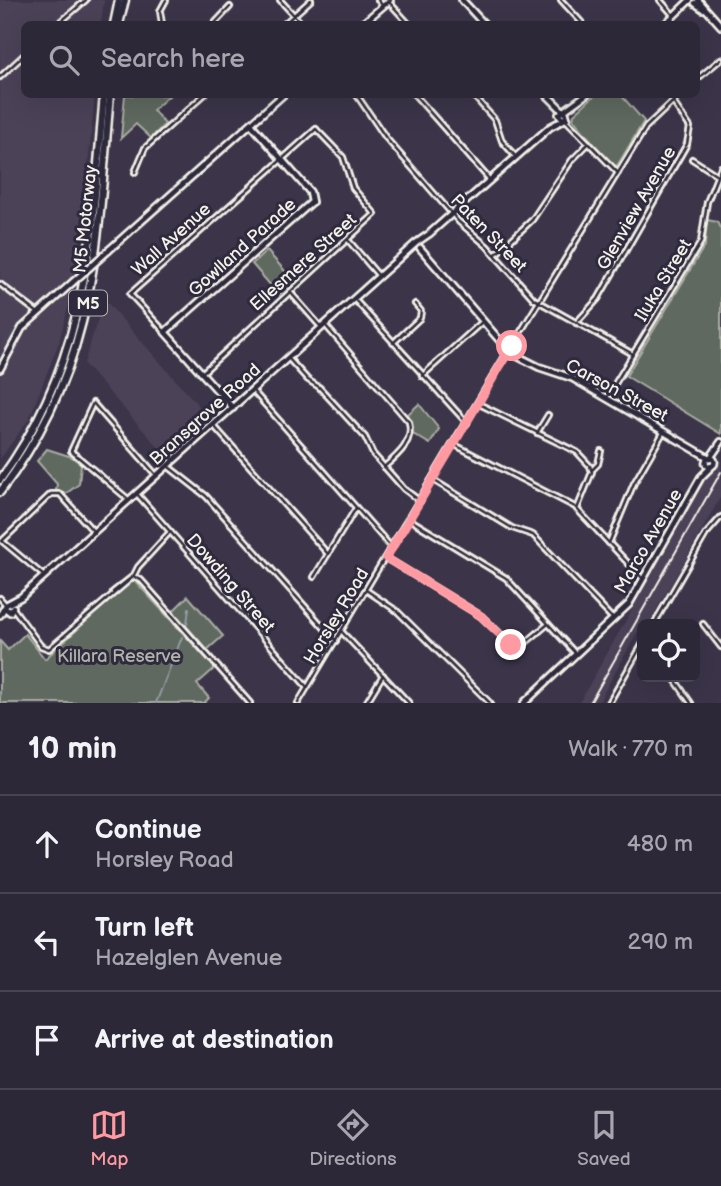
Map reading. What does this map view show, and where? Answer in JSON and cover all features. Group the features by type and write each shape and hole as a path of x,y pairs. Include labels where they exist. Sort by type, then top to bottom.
{"highway":[{"path":"115,21 119,0"},
{"path":"121,21 125,0"},
{"name":"M5 Motorway","path":"0,480 43,411 61,370 76,322 89,260 104,98"},
{"name":"M5 Motorway","path":"0,492 51,409 82,329 100,236 110,98"}],"main road":[{"path":"462,0 481,21"},
{"path":"366,21 389,1"},
{"path":"668,21 695,1 721,26"},
{"path":"0,369 18,333 38,313 280,98"},
{"path":"549,98 564,115"},
{"path":"418,246 583,98"},
{"name":"Gowlland Parade","path":"165,332 311,203 310,192 251,124"},
{"name":"Bransgrove Road","path":"0,615 418,246"},
{"name":"Carson Street","path":"418,246 512,350 539,367 572,378 695,450 712,464"},
{"name":"Gowlland Parade","path":"170,337 177,324"},
{"name":"Wall Avenue","path":"165,332 233,408"},
{"name":"Marco Avenue","path":"524,703 629,604 701,477 712,464 720,444"}],"street":[{"path":"62,21 86,0"},
{"path":"162,21 160,12 166,0"},
{"path":"280,0 299,21"},
{"path":"288,21 311,0"},
{"path":"378,0 383,6"},
{"path":"561,0 580,21"},
{"path":"660,0 674,16"},
{"path":"389,1 406,21"},
{"path":"217,21 230,7"},
{"path":"0,77 21,58"},
{"path":"700,77 721,59"},
{"path":"135,172 145,148 201,98"},
{"name":"Paten Street","path":"358,98 374,117 384,136 452,214 540,303 633,354"},
{"path":"418,98 490,180"},
{"path":"476,98 495,120 502,141 516,157"},
{"name":"Horsley Road","path":"298,703 646,127 676,98"},
{"name":"Glenview Avenue","path":"576,323 598,299 687,144 690,127 684,114 672,102"},
{"path":"564,115 618,173"},
{"name":"Ellesmere Street","path":"202,373 375,214 353,188 343,157 316,127 281,159"},
{"path":"495,255 532,220 569,163 589,143"},
{"name":"Wall Avenue","path":"165,332 130,294 281,159"},
{"path":"692,159 717,175"},
{"name":"Iluka Street","path":"606,399 701,243 706,202 721,167"},
{"path":"347,240 381,277"},
{"path":"0,284 38,313"},
{"path":"289,291 409,422 408,439 400,453 384,467"},
{"path":"355,300 467,423"},
{"path":"393,343 420,318 421,311 415,304"},
{"path":"422,376 484,320"},
{"path":"289,359 308,380 321,389 365,438 384,467 406,492 420,500"},
{"path":"253,391 392,548"},
{"path":"130,500 71,451 93,403 157,476"},
{"path":"479,404 578,452 592,470"},
{"path":"537,433 548,415"},
{"path":"214,426 328,554"},
{"path":"609,543 634,483 663,431"},
{"path":"454,445 577,509 643,579"},
{"path":"577,509 592,470 598,464 601,451"},
{"path":"168,466 208,497 336,641"},
{"path":"433,480 512,528 533,535 613,619"},
{"path":"44,576 2,541 51,494 60,494 94,532"},
{"name":"Dowding Street","path":"137,494 307,687"},
{"path":"314,577 356,508"},
{"path":"657,619 707,532 721,517"},
{"path":"409,519 504,576 576,654"},
{"path":"0,598 41,646 49,649 133,577 136,569 170,532"},
{"path":"386,558 481,616 513,646 523,645 548,624"},
{"path":"133,577 141,580 250,703"},
{"path":"366,590 394,608 489,703"},
{"path":"703,624 721,647"},
{"path":"342,631 410,703"},
{"path":"609,703 637,658"},
{"path":"366,703 383,675"},
{"path":"676,682 691,703"}],"shaded area":[{"path":"0,0 104,0 101,21 21,21 21,98 95,98 77,273 59,342 29,419 0,459"},
{"path":"104,299 212,421 169,459 84,364"},
{"path":"721,455 721,496 651,619 637,619 637,633 598,703 579,703 706,479 712,470 717,471"}],"green space":[{"path":"125,98 167,98 153,110 165,124 151,138 136,124 121,138"},
{"path":"592,98 624,98 644,121 617,166 611,164 573,119 574,114"},
{"path":"707,220 717,222 721,230 721,434 626,376 705,245"},
{"path":"267,251 294,281 279,295 252,264"},
{"path":"419,404 439,429 430,444 413,434 407,415"},
{"path":"47,449 72,457 81,464 79,484 64,495 56,490 57,484 37,461"},
{"name":"Killara Reserve","path":"135,581 215,668 197,684 209,698 204,703 0,703 0,641 8,650 25,634 45,659 128,583"},
{"path":"188,596 223,636 207,650 173,611"}],"waterway":[{"path":"187,624 189,608"},
{"path":"156,703 182,637"}],"railway":[{"path":"590,703 721,472"}],"route":[{"path":"511,645 481,616 386,558 504,362 508,347 512,346"}]}
